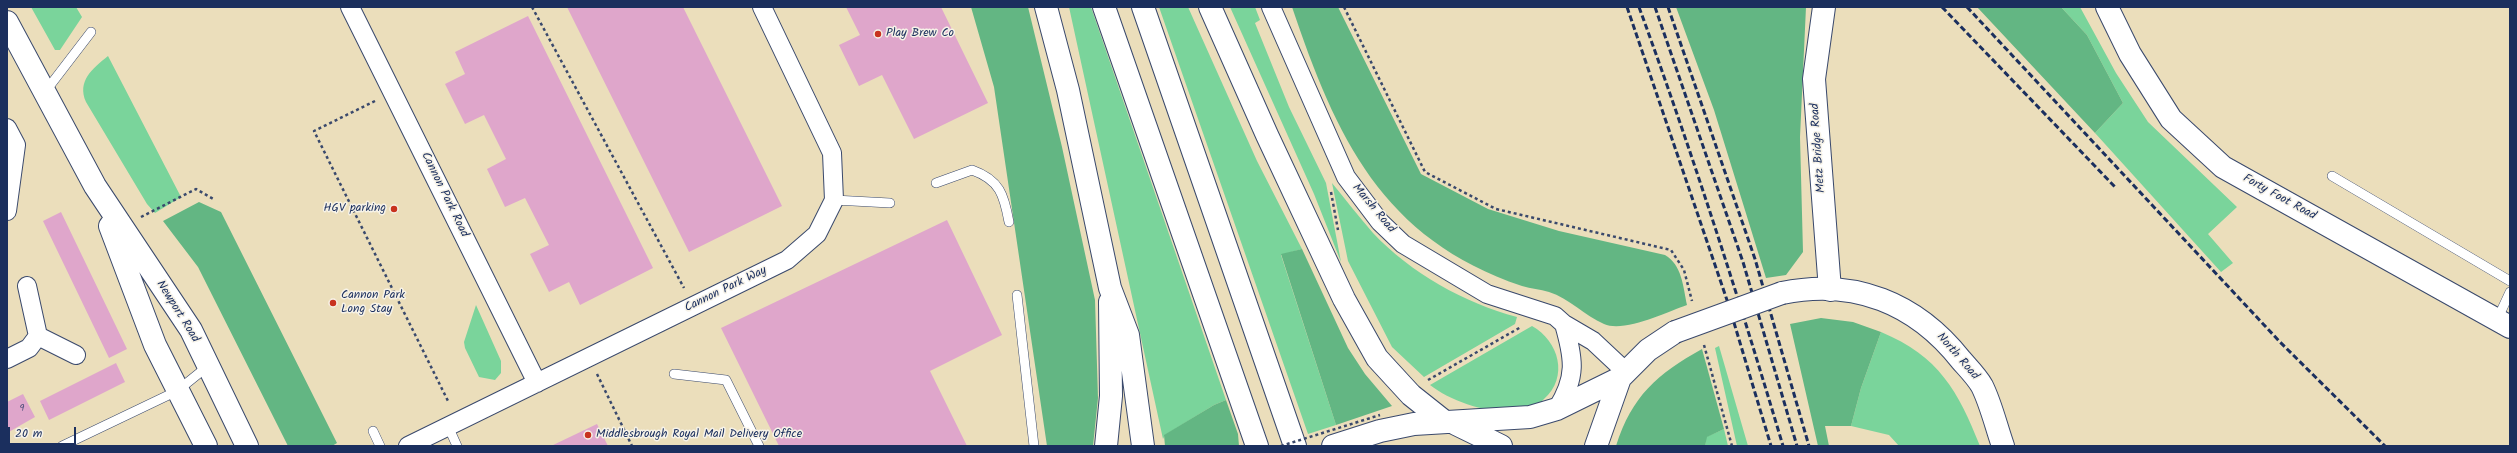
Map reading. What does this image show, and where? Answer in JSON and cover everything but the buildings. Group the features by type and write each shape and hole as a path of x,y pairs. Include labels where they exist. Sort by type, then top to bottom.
{"main road":[{"path":"1046,7 1068,90 1110,288 1128,335 1143,446"},
{"path":"1104,7 1257,446"},
{"path":"1143,7 1295,446"},
{"path":"1210,7 1270,142 1344,299 1377,358 1411,394 1450,422 1501,446"},
{"name":"Metz Bridge Road","path":"1824,7 1814,79 1830,290"},
{"name":"Forty Foot Road","path":"2106,7 2130,54 2171,119 2224,167 2504,323"},
{"name":"Newport Road","path":"7,22 95,186 191,330 247,446"},
{"name":"Newport Road","path":"95,186 155,346 206,446"},
{"path":"1106,446 1111,396 1110,288"},
{"name":"North Road","path":"1622,374 1648,350 1674,332 1782,293 1802,289 1862,293 1897,304 1943,337 1982,385 2003,446"},
{"path":"1333,446 1382,422 1450,422 1530,417 1557,409 1622,374"},
{"path":"1596,446 1622,374"}],"street":[{"name":"Cannon Park Road","path":"350,7 537,383"},
{"name":"Cannon Park Way","path":"408,446 787,260 817,234 834,200 832,153 762,7"},
{"name":"Marsh Road","path":"1272,7 1346,177 1380,222 1403,244 1446,271 1487,294 1555,316 1564,324 1593,340 1622,374"},
{"path":"7,128 16,145 9,175 7,211"},
{"path":"7,359 29,348 38,336 27,286"},
{"path":"1557,409 1567,393 1572,375 1573,354 1564,324"},
{"path":"38,336 76,355"}],"lane":[{"path":"45,92 91,32"},
{"path":"936,183 972,170 986,175 998,186 1005,204 1009,222"},
{"path":"2332,176 2510,281"},
{"path":"834,200 890,204"},
{"path":"2504,323 2510,292"},
{"path":"1017,295 1034,446"},
{"path":"62,446 177,390 208,366"},
{"path":"674,374 726,380 759,446"},
{"path":"453,424 457,446"},
{"path":"373,431 380,446"}],"path":[{"path":"532,7 693,306"},
{"path":"1344,7 1425,172 1496,209 1671,250 1684,270 1694,309"},
{"path":"392,92 314,131 453,424"},
{"path":"121,227 196,190 215,200"},
{"path":"1331,190 1339,236"},
{"path":"1281,446 1382,422 1422,384 1522,326 1528,307"},
{"path":"1703,339 1732,446"},
{"path":"589,357 632,446"}],"green space":[{"path":"31,7 76,7 82,17 60,50 55,50"},
{"path":"971,7 1028,7 1062,147 1095,300 1098,398 1093,446 1047,446 994,87"},
{"path":"1069,7 1091,7 1226,400 1214,405 1165,435 1163,439"},
{"path":"1159,7 1188,7 1257,161 1302,249 1281,255 1336,425 1308,434"},
{"path":"1230,7 1255,7 1260,20 1255,23 1289,107 1326,183 1341,262 1314,194"},
{"path":"1292,7 1338,7 1421,174 1488,209 1559,231 1665,255 1671,259 1678,270 1683,283 1687,305 1634,324 1612,326 1604,324 1597,321 1563,298 1546,291 1522,286 1474,266 1433,241 1399,211 1371,178 1347,140 1327,99"},
{"path":"1676,7 1806,7 1800,137 1803,252 1786,275 1766,278 1714,110"},
{"path":"1977,7 2061,7 2087,35 2123,103 2095,133"},
{"path":"2061,7 2080,7 2116,73 2148,122 2237,207 2208,234 2233,263 2221,272 2095,133 2123,103 2087,35"},
{"path":"108,56 181,197 155,213 147,204 86,102 83,88 85,82 92,71"},
{"path":"1332,183 1373,233 1404,261 1439,285 1458,295 1477,304 1517,317 1515,324 1424,377 1392,347 1348,261"},
{"path":"199,202 221,212 337,443 332,446 288,446 198,267 163,221"},
{"path":"1302,249 1348,348 1365,374 1392,406 1336,425 1281,254"},
{"path":"476,305 501,361 501,373 495,380 479,377 465,348 464,342"},
{"path":"1821,318 1853,322 1881,332 1861,388 1851,426 1825,426 1829,446 1818,446 1790,324"},
{"path":"1532,326 1549,341 1558,360 1556,380 1552,390 1533,408 1517,412 1504,412 1477,407 1451,398 1430,385"},
{"path":"1881,332 1918,352 1944,377 1963,408 1980,446 1899,446 1889,435 1851,426 1861,388"},
{"path":"1719,346 1748,446 1737,446 1715,348"},
{"path":"1702,349 1724,429 1707,437 1705,446 1616,446 1630,413 1648,388 1659,377"},
{"path":"1226,400 1238,434 1239,446 1165,446 1164,435 1214,405"},
{"path":"1724,429 1728,446 1705,446 1706,437"}],"railway":[{"path":"1627,7 1729,306 1771,446"},
{"path":"1639,7 1678,116 1714,225 1783,446"},
{"path":"1655,7 1743,262 1797,446"},
{"path":"1668,7 1755,259 1809,446"},
{"path":"1942,7 2116,188"},
{"path":"1967,7 2280,342 2385,446"}],"place":[{"name":"Play Brew Co","path":"878,34"},
{"name":"HGV parking","path":"394,209"},
{"name":"Cannon Park Long Stay","path":"333,303"},
{"name":"Middlesbrough Royal Mail Delivery Office","path":"588,435"}]}
